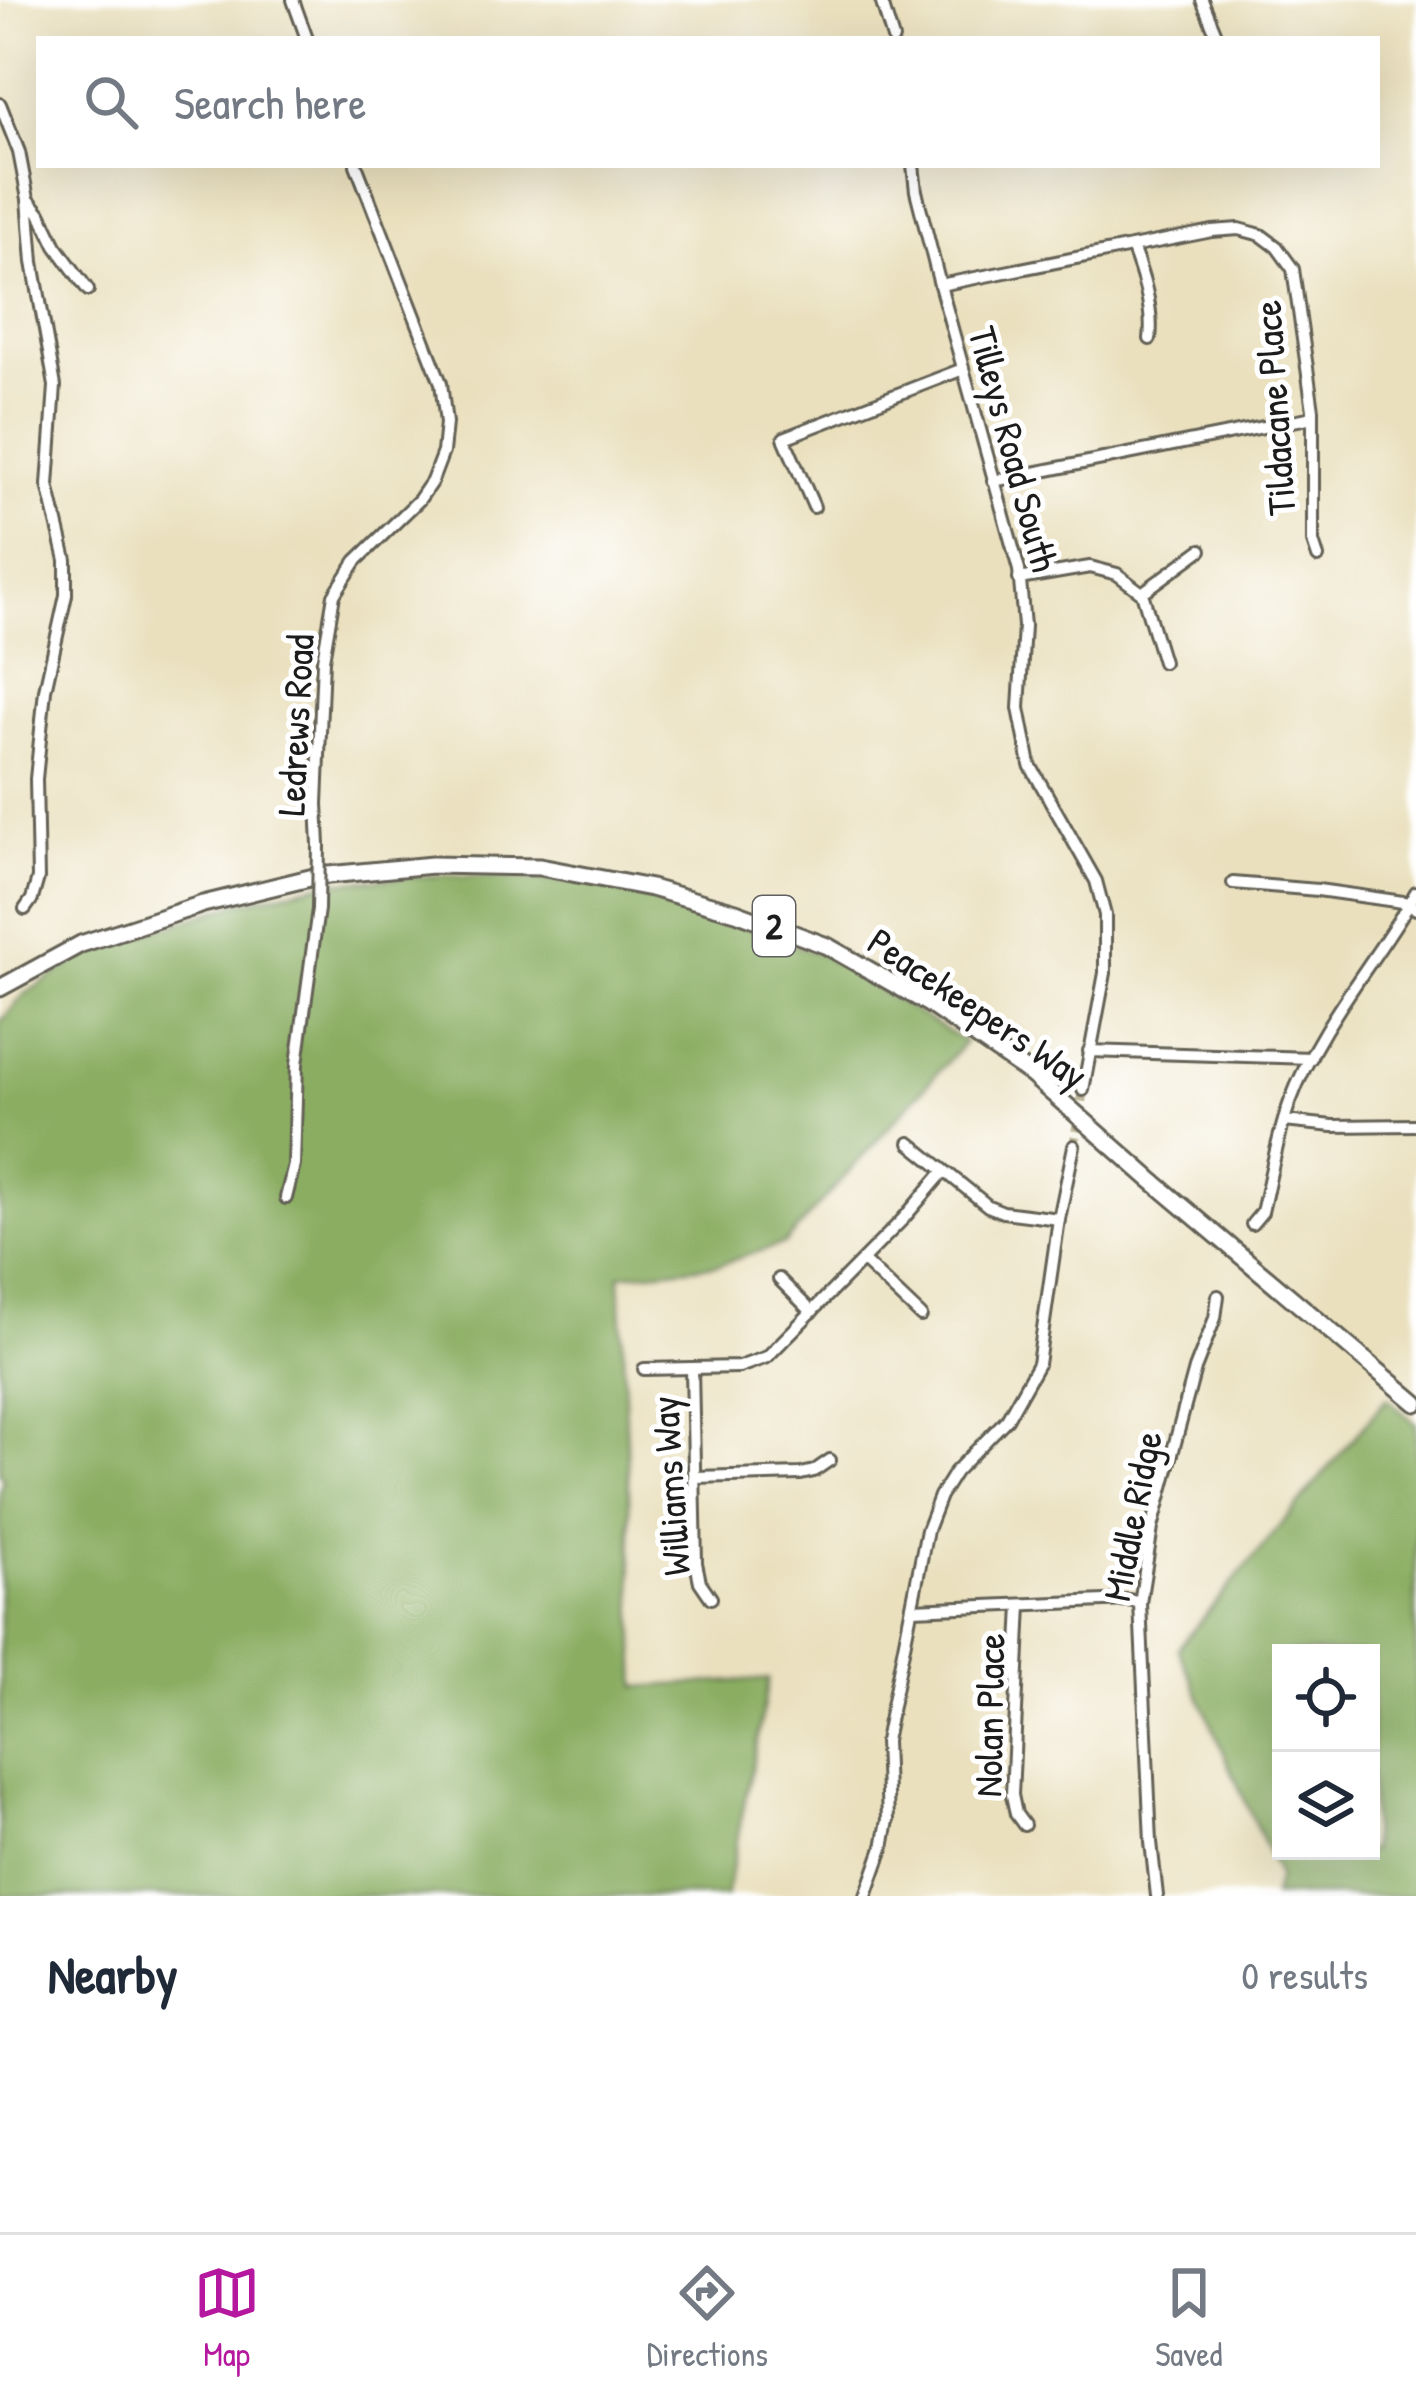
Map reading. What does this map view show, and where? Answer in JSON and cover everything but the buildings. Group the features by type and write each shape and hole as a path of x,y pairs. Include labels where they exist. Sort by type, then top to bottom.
{"highway":[{"name":"Peacekeepers Way","path":"0,988 81,944 203,904 319,876 433,865 540,867 651,888 736,912 827,946 929,1004 1032,1075 1416,1403"}],"street":[{"path":"293,0 307,36"},
{"path":"881,0 892,36"},
{"path":"1202,0 1217,36"},
{"path":"0,104 19,152 28,199 33,262 55,386 47,485 67,560 66,595 46,690 35,779 38,878 25,909"},
{"name":"Ledrews Road","path":"286,1198 294,1166 296,1064 317,909 323,660 334,596 356,561 419,500 432,481 443,452 446,423 441,383 357,168"},
{"name":"Tilleys Road South","path":"914,168 916,191 1019,579 1024,626 1019,709 1030,765 1096,880 1105,915 1105,973 1083,1090"},
{"path":"28,199 88,290"},
{"name":"Tildacane Place","path":"940,285 1239,229 1262,235 1293,269 1298,286 1313,417 1312,542 1318,557"},
{"path":"1132,247 1152,324 1150,339"},
{"path":"814,507 784,438 963,369"},
{"path":"993,481 1313,417"},
{"path":"1142,593 1201,550"},
{"path":"1019,579 1090,567 1117,574 1142,593 1162,662"},
{"path":"1233,883 1414,902 1348,994 1311,1058 1291,1099 1262,1212 1252,1224"},
{"path":"1089,1051 1311,1058"},
{"path":"1284,1121 1416,1125"},
{"path":"910,1143 995,1209 1059,1219"},
{"path":"866,1896 888,1820 885,1741 927,1530 955,1472 1007,1419 1038,1364 1074,1146"},
{"path":"644,1369 739,1367 762,1360 863,1261 944,1171"},
{"path":"863,1261 921,1316"},
{"path":"779,1280 812,1312"},
{"name":"Middle Ridge","path":"1157,1896 1140,1604 1152,1528 1218,1296"},
{"name":"Williams Way","path":"692,1368 697,1570 711,1598"},
{"path":"695,1477 802,1474 830,1460"},
{"path":"914,1609 1130,1600 1140,1604"},
{"name":"Nolan Place","path":"1021,1605 1012,1796 1024,1825"}],"green space":[{"path":"449,875 580,882 702,911 824,956 965,1042 785,1243 718,1265 620,1275 637,1687 769,1679 726,1896 0,1896 0,1491 4,1480 0,1473 0,1022 25,994 92,951 241,902 328,882"},
{"path":"1387,1398 1416,1424 1416,1896 1273,1896 1278,1876 1178,1648"}],"tunnel":[{"path":"1074,1146 1083,1090"}]}
